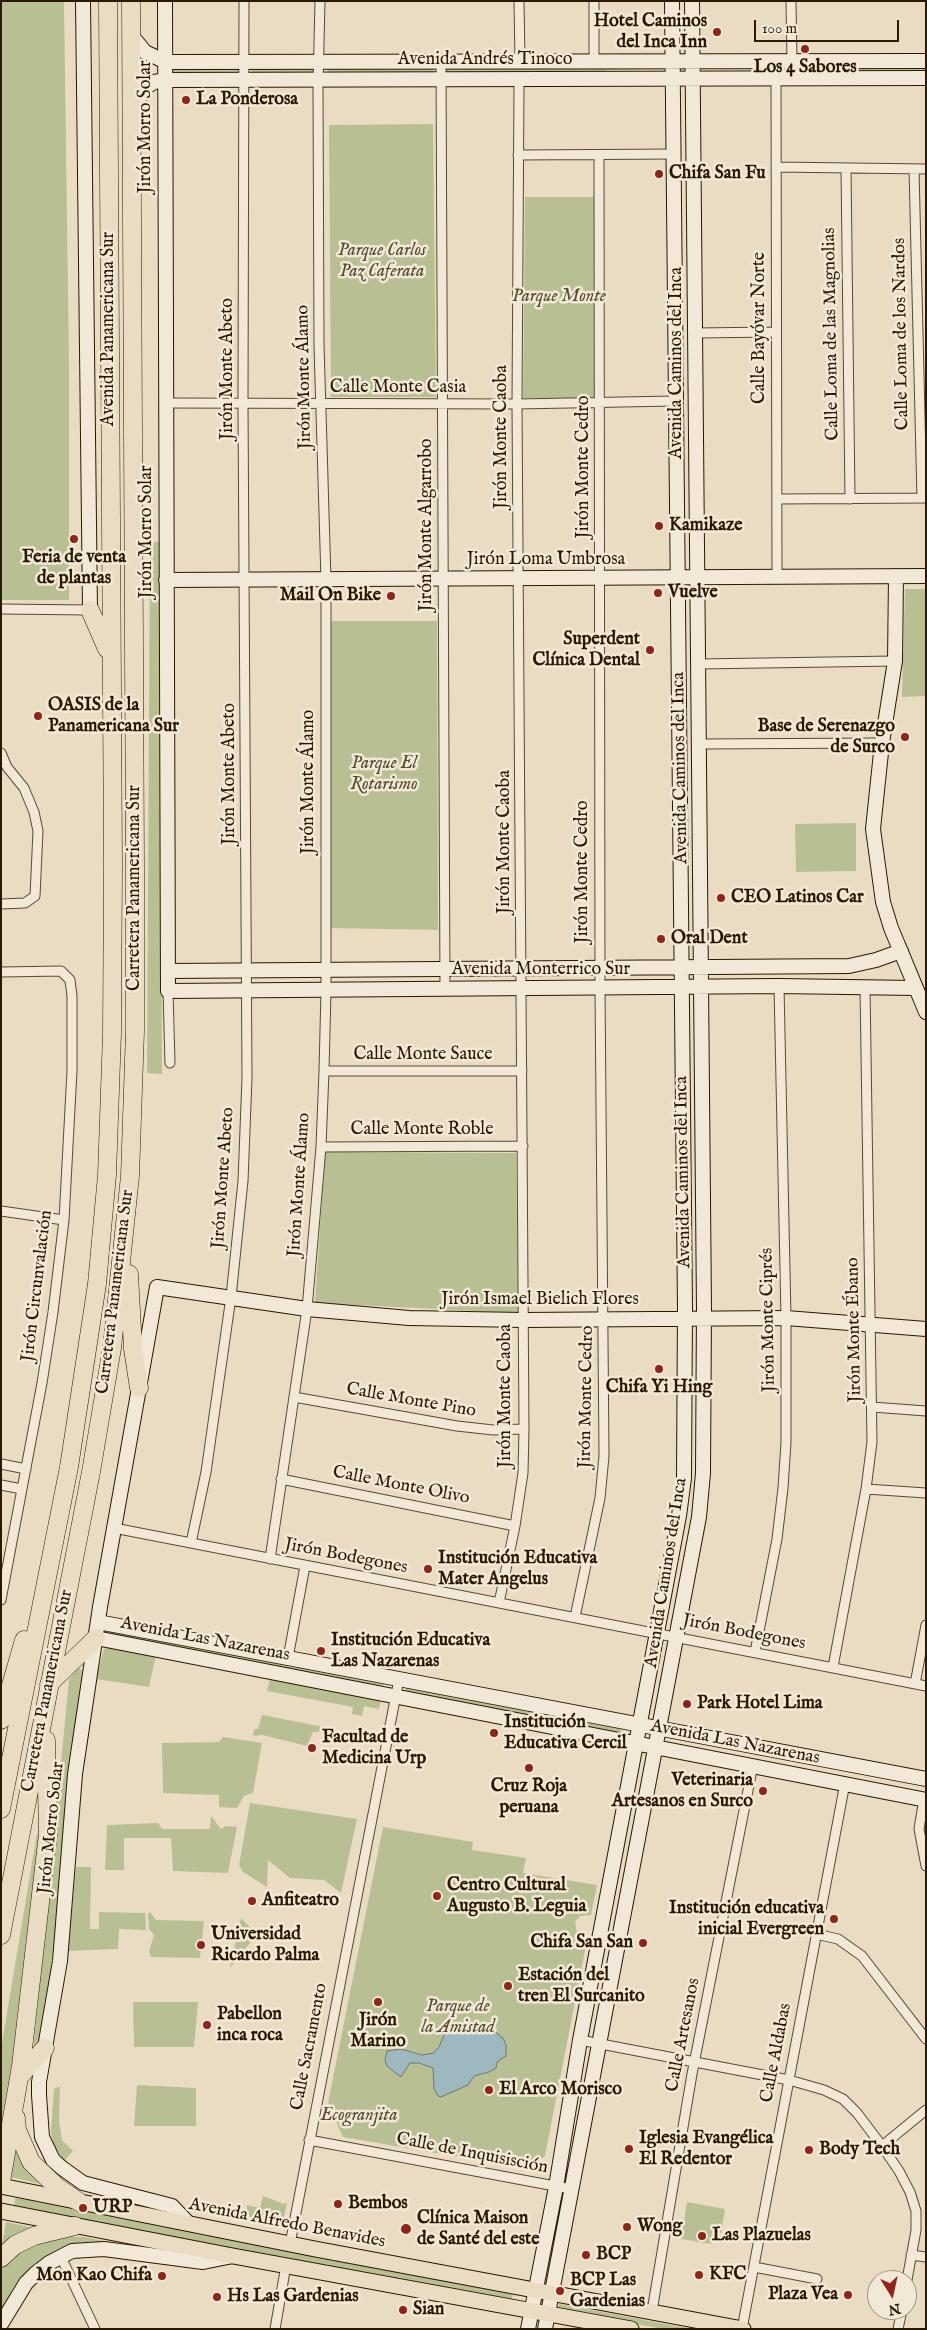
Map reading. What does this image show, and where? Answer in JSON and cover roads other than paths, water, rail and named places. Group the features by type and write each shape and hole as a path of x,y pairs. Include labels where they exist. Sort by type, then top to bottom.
{"highway":[{"name":"Avenida Panamericana Sur","path":"108,1 111,657"},
{"name":"Avenida Panamericana Sur","path":"131,1 134,641"},
{"path":"90,610 111,657"},
{"name":"Carretera Panamericana Sur","path":"1,1934 91,1472 112,1348 126,1223 132,1130 134,1032 134,641"},
{"name":"Carretera Panamericana Sur","path":"1,1809 69,1467 97,1284 107,1175 112,1024 111,657"},
{"path":"126,1223 133,1341 139,1388"},
{"path":"1,1720 50,1558"},
{"path":"49,1684 97,1630"},
{"path":"1,2181 20,2077 48,1834 45,1705"},
{"path":"20,2077 45,2048"},
{"path":"15,2112 18,2130 31,2162 56,2187 79,2202"},
{"path":"1,2258 16,2246 34,2236 75,2226"}],"main road":[{"name":"Avenida Alfredo Benavides","path":"1,2186 290,2244 742,2329"},
{"path":"1,2211 286,2266 631,2329"}],"street":[{"name":"Avenida Panamericana Sur","path":"82,1 90,610"},
{"name":"Jirón Morro Solar","path":"165,1 165,404 170,1063"},
{"name":"Jirón Monte Abeto","path":"191,1543 206,1472 231,1297 243,1181 248,991 243,404 244,1"},
{"name":"Jirón Monte Álamo","path":"270,1559 307,1309 324,1071 326,990 326,580 321,404 318,79 320,1"},
{"path":"519,1 520,61"},
{"path":"594,1 594,61"},
{"name":"Avenida Caminos del Inca","path":"528,2329 556,2187 580,2040 641,1726 656,1632 680,1516 684,1478 685,1319 672,1"},
{"name":"Avenida Caminos del Inca","path":"545,2329 677,1636 699,1516 703,1473 704,1319 692,1"},
{"path":"791,1 792,62"},
{"name":"Avenida Andrés Tinoco","path":"131,36 144,52 166,62 926,61"},
{"name":"Jirón Monte Algarrobo","path":"441,62 445,989"},
{"name":"Jirón Monte Caoba","path":"499,1603 515,1526 522,1473 524,1429 517,404 520,78"},
{"name":"Avenida Andrés Tinoco","path":"131,122 143,89 154,82 166,80 926,78"},
{"name":"Calle Bayóvar Norte","path":"776,79 778,577"},
{"path":"518,155 674,154"},
{"name":"Jirón Monte Cedro","path":"576,1617 600,1498 604,1456 600,988 599,578 601,403 599,155"},
{"path":"776,167 926,169"},
{"name":"Calle Loma de las Magnolias","path":"846,168 850,499"},
{"name":"Calle Loma de los Nardos","path":"914,169 924,498"},
{"path":"696,333 776,332"},
{"name":"Calle Monte Casia","path":"165,404 517,404 675,401"},
{"path":"778,499 924,498"},
{"path":"896,576 895,661 882,743 874,813 875,852 883,902 915,988 926,1012"},
{"name":"Jirón Loma Umbrosa","path":"166,580 926,576"},
{"path":"1,609 90,610"},
{"path":"698,664 895,661"},
{"path":"699,744 882,743"},
{"path":"1,753 7,767 24,788 34,812 38,831 35,896 25,903 1,904"},
{"name":"Avenida Monterrico Sur","path":"168,971 849,966 876,960 901,951"},
{"name":"Jirón Circunvalación","path":"1,972 53,971 65,974 70,980 72,996 72,1071 64,1220 44,1374 1,1600"},
{"name":"Avenida Monterrico Sur","path":"168,991 779,986 915,988"},
{"name":"Jirón Monte Ciprés","path":"755,1652 777,1539 786,1442 786,1318 779,986"},
{"name":"Jirón Monte Ébano","path":"833,1667 866,1489 872,1442 865,988"},
{"name":"Calle Monte Sauce","path":"324,1071 522,1071"},
{"name":"Calle Monte Roble","path":"320,1147 523,1146"},
{"path":"1,1210 64,1220"},
{"name":"Jirón Morro Solar","path":"157,1287 114,1528 75,1774 60,1961 40,2082 40,2121 42,2137 53,2160 74,2178 83,2183 172,2206 189,2224"},
{"name":"Jirón Ismael Bielich Flores","path":"157,1287 307,1309 409,1318 604,1320 786,1318 926,1329"},
{"name":"Calle Monte Pino","path":"294,1397 456,1426 493,1430 524,1429"},
{"path":"872,1406 926,1411"},
{"path":"1,1464 26,1469"},
{"name":"Calle Monte Olivo","path":"281,1479 515,1526"},
{"path":"1,1485 22,1489"},
{"path":"866,1489 926,1493"},
{"name":"Jirón Bodegones","path":"114,1528 677,1636 926,1686"},
{"path":"288,1658 305,1566"},
{"path":"915,1684 926,1625"},
{"name":"Avenida Las Nazarenas","path":"97,1630 288,1658 926,1779"},
{"name":"Avenida Las Nazarenas","path":"97,1630 396,1696 925,1799"},
{"name":"Calle Sacramento","path":"290,2244 399,1679"},
{"name":"Calle Artesanos","path":"652,2311 695,2062 753,1765"},
{"name":"Calle Aldabas","path":"742,2329 845,1783"},
{"path":"925,1799 920,1829 926,1866"},
{"path":"816,1934 838,1939 862,1956 926,2039"},
{"path":"580,2040 789,2080 824,2090 843,2099 857,2113 882,2146 899,2171 910,2192 916,2211 916,2230 909,2270"},
{"path":"882,2146 926,2110"},
{"name":"Calle de Inquisisción","path":"309,2140 571,2189"},
{"path":"1,2324 26,2283 49,2262 72,2251 104,2249 203,2262 233,2256"},
{"path":"911,2255 926,2257"},
{"path":"61,2257 95,2329"},
{"path":"275,2329 286,2266"},
{"path":"754,2267 817,2278"}],"water":[{"path":"456,2027 484,2028 494,2031 503,2038 506,2045 506,2056 497,2062 496,2068 474,2076 468,2085 441,2097 438,2096 434,2089 433,2068 419,2063 410,2063 401,2077 387,2066 385,2060 387,2051 401,2049 422,2055 434,2053 445,2033"}],"place":[{"name":"Hotel Caminos del Inca Inn","path":"717,32"},
{"name":"Los 4 Sabores","path":"805,49"},
{"name":"La Ponderosa","path":"186,100"},
{"name":"Chifa San Fu","path":"659,174"},
{"name":"Kamikaze","path":"659,526"},
{"name":"Feria de venta de plantas","path":"74,539"},
{"name":"Vuelve","path":"658,593"},
{"name":"Mail On Bike","path":"391,596"},
{"name":"Superdent Clínica Dental","path":"650,650"},
{"name":"OASIS de la Panamericana Sur","path":"38,716"},
{"name":"Base de Serenazgo de Surco","path":"905,737"},
{"name":"CEO Latinos Car","path":"721,898"},
{"name":"Oral Dent","path":"661,939"},
{"name":"Chifa Yi Hing","path":"659,1369"},
{"name":"Institución Educativa Mater Angelus","path":"428,1569"},
{"name":"Institución Educativa Las Nazarenas","path":"321,1651"},
{"name":"Park Hotel Lima","path":"687,1704"},
{"name":"Institución Educativa Cercil","path":"494,1733"},
{"name":"Facultad de Medicina Urp","path":"312,1748"},
{"name":"Cruz Roja peruana","path":"529,1768"},
{"name":"Veterinaria Artesanos en Surco","path":"763,1791"},
{"name":"Centro Cultural Augusto B. Leguia","path":"437,1896"},
{"name":"Anfiteatro","path":"252,1901"},
{"name":"Institución educativa inicial Evergreen","path":"834,1919"},
{"name":"Chifa San San","path":"643,1943"},
{"name":"Universidad Ricardo Palma","path":"201,1945"},
{"name":"Estación del tren El Surcanito","path":"508,1986"},
{"name":"Jirón Marino","path":"378,2002"},
{"name":"Pabellon inca roca","path":"207,2025"},
{"name":"El Arco Morisco","path":"489,2090"},
{"name":"Iglesia Evangélica El Redentor","path":"629,2149"},
{"name":"Body Tech","path":"809,2150"},
{"name":"Bembos","path":"338,2204"},
{"name":"URP","path":"83,2208"},
{"name":"Wong","path":"627,2227"},
{"name":"Clínica Maison de Santé del este","path":"406,2229"},
{"name":"Las Plazuelas","path":"702,2236"},
{"name":"BCP","path":"586,2255"},
{"name":"KFC","path":"699,2275"},
{"name":"Mon Kao Chifa","path":"162,2276"},
{"name":"BCP Las Gardenias","path":"560,2291"},
{"name":"Plaza Vea","path":"848,2295"},
{"name":"Hs Las Gardenias","path":"217,2297"},
{"name":"Sian","path":"403,2310"}],"park label":[{"name":"Parque Carlos Paz Caferata","path":"382,261"},
{"name":"Parque Monte","path":"559,297"},
{"name":"Parque El Rotarismo","path":"384,774"},
{"name":"Parque de la Amistad","path":"458,2017"},
{"name":"Ecogranjita","path":"359,2116"}]}
